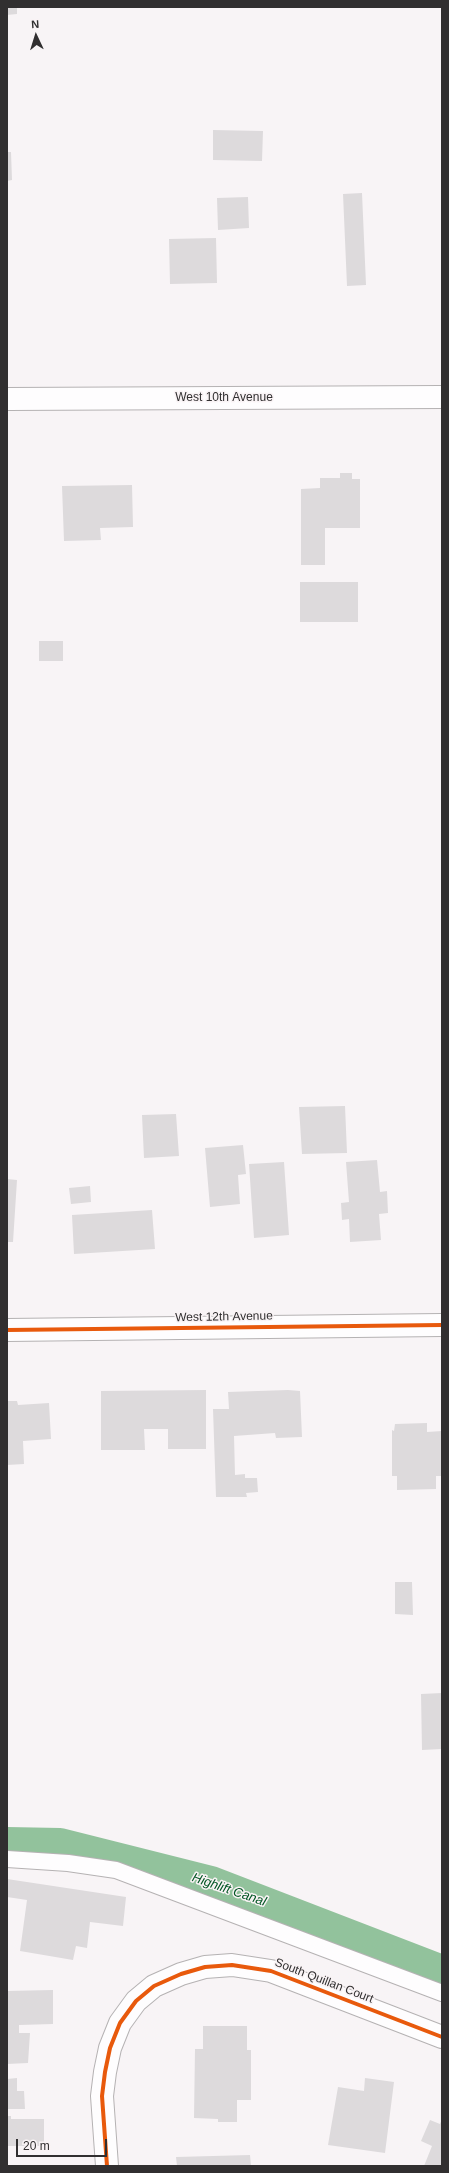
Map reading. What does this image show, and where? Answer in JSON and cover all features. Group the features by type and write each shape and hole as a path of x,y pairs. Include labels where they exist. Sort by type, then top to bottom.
{"street":[{"name":"West 10th Avenue","path":"7,400 442,397"},
{"name":"West 12th Avenue","path":"7,1330 442,1325"},
{"name":"South Quillan Court","path":"106,2166 102,2096 110,2048 120,2023 136,2001 154,1986 181,1974 212,1966 232,1965 258,1968 279,1974 442,2037"}],"lane":[{"path":"7,1859 68,1863 116,1870 442,1993"}],"building":[{"path":"7,7 17,7 17,14 7,15"},
{"path":"213,130 263,131 262,161 213,160"},
{"path":"7,152 11,152 12,180 7,181"},
{"path":"362,193 366,285 347,286 343,194"},
{"path":"248,197 249,228 218,230 217,198"},
{"path":"216,238 217,283 170,284 169,239"},
{"path":"340,473 352,473 352,479 360,479 360,528 325,528 325,565 301,565 301,489 320,488 320,478 340,478"},
{"path":"132,485 133,527 100,528 101,540 64,541 62,486"},
{"path":"300,582 358,582 358,622 300,622"},
{"path":"39,641 63,641 63,661 39,661"},
{"path":"345,1106 347,1153 302,1154 299,1107"},
{"path":"176,1114 179,1156 144,1158 142,1115"},
{"path":"243,1145 246,1174 238,1175 240,1204 210,1207 205,1148"},
{"path":"377,1160 380,1192 387,1191 388,1213 379,1214 381,1240 350,1242 349,1219 342,1220 341,1203 349,1202 346,1162"},
{"path":"284,1162 289,1235 254,1238 249,1164"},
{"path":"7,1179 17,1180 13,1242 7,1242"},
{"path":"90,1186 91,1202 71,1204 69,1188"},
{"path":"152,1210 155,1249 74,1254 72,1215"},
{"path":"206,1390 206,1449 168,1449 168,1429 144,1429 145,1450 101,1450 101,1391"},
{"path":"300,1391 302,1437 276,1438 275,1433 234,1436 235,1475 245,1474 245,1478 257,1478 258,1492 246,1493 247,1497 216,1497 213,1409 229,1409 228,1392"},
{"path":"7,1401 17,1401 18,1405 49,1403 51,1439 23,1441 24,1464 7,1465"},
{"path":"427,1423 427,1432 442,1431 442,1476 436,1476 436,1489 397,1490 397,1476 392,1476 392,1430 394,1431 395,1424"},
{"path":"395,1582 412,1582 413,1615 395,1614"},
{"path":"442,1693 442,1749 422,1750 421,1694"},
{"path":"7,1879 126,1897 123,1926 90,1922 87,1948 76,1946 73,1960 20,1951 27,1900 7,1897"},
{"path":"53,1990 53,2024 19,2025 19,2033 30,2033 28,2063 7,2064 7,1991"},
{"path":"203,2026 247,2026 247,2050 251,2050 251,2100 237,2100 237,2122 218,2122 218,2119 194,2118 195,2049 203,2049"},
{"path":"17,2078 17,2091 24,2091 25,2109 7,2109 7,2079"},
{"path":"365,2078 394,2082 385,2153 328,2145 338,2087 364,2091"},
{"path":"7,2116 11,2116 11,2119 44,2119 44,2146 7,2146"},
{"path":"442,2119 442,2166 424,2166 432,2146 421,2141 430,2120 440,2124"},
{"path":"250,2155 251,2166 177,2166 176,2157"}],"waterway":[{"name":"Highlift Canal","path":"7,1843 60,1844 211,1882 442,1971"}],"cycle path":[{"path":"7,1330 442,1325"},
{"path":"107,2166 102,2096 110,2048 120,2023 136,2001 154,1986 181,1974 205,1967 232,1965 271,1971 442,2037"}]}
